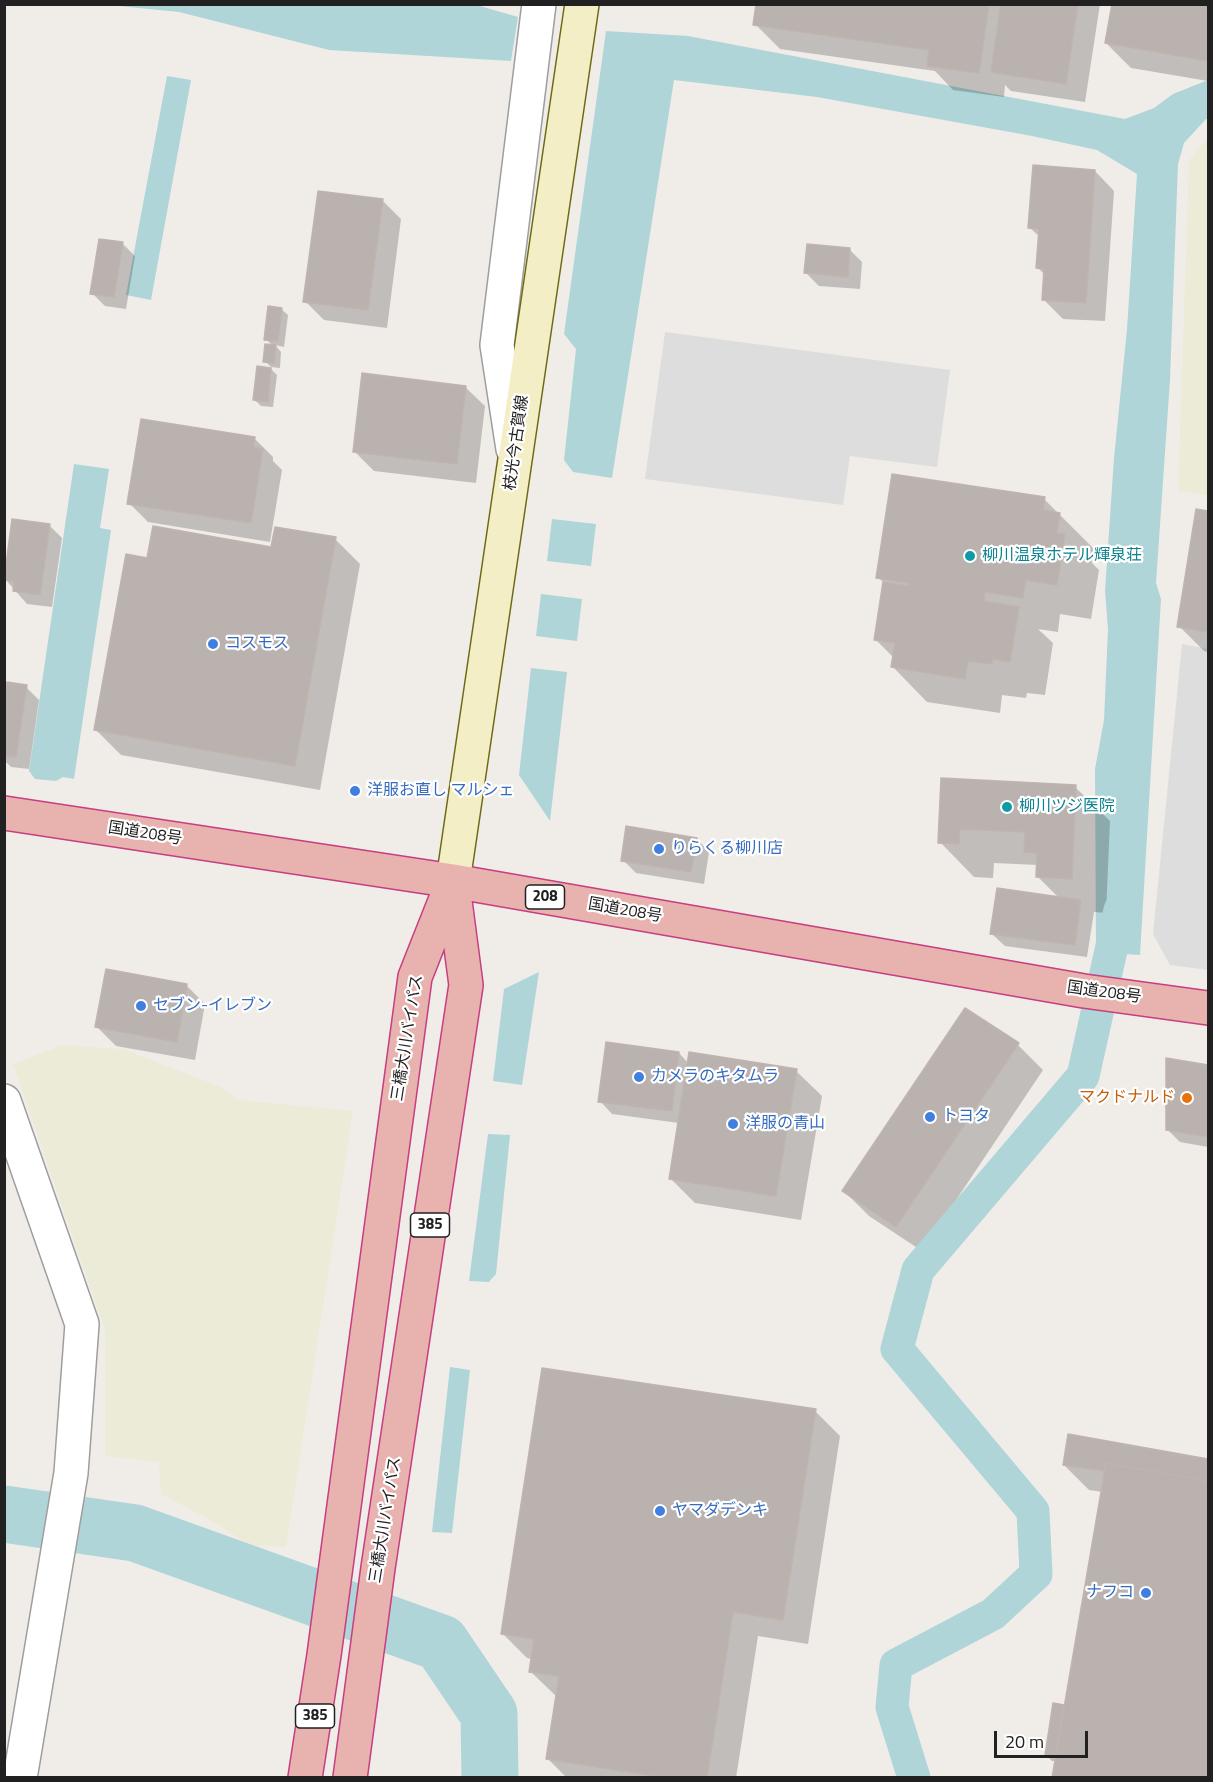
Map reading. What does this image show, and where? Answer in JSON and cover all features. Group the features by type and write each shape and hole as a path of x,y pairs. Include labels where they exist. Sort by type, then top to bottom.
{"highway":[{"name":"国道208号","path":"4,813 453,881 1084,991 1209,1008"},
{"name":"三橋大川バイパス","path":"305,1778 337,1562 416,977 453,881"},
{"name":"三橋大川バイパス","path":"350,1778 378,1568 466,985 453,881"}],"main road":[{"name":"枝光今古賀線","path":"453,881 582,4"}],"street":[{"path":"514,457 496,345 539,6"},
{"path":"4,1101 82,1324 71,1473 20,1778"}],"green space":[{"path":"1208,138 1208,495 1178,491 1189,160"},
{"path":"62,1045 123,1049 221,1087 238,1100 353,1111 286,1547 249,1545 214,1522 161,1494 159,1462 105,1456 105,1330 13,1064"}],"shaded area":[{"path":"665,332 950,370 937,467 850,456 843,505 645,479"},
{"path":"1182,644 1208,649 1208,970 1170,965 1153,934"}],"water":[{"path":"473,4 518,17 511,61 329,50 179,12 109,5"},
{"path":"606,31 688,36 1125,119 1154,108 1173,94 1208,80 1208,119 1184,143 1178,164 1170,380 1156,583 1161,599 1140,955 1096,952 1095,769 1104,720 1108,629 1105,591 1114,458 1127,329 1137,174 1097,150 1032,136 817,97 674,80 612,478 573,472 564,460 576,349 564,334"},
{"path":"167,76 191,80 151,300 126,295"},
{"path":"74,464 109,469 100,528 111,530 74,779 63,777 56,781 35,779 29,771"},
{"path":"552,519 596,524 591,566 547,561"},
{"path":"541,594 582,599 577,641 536,636"},
{"path":"531,668 567,672 550,821 519,775"},
{"path":"539,972 522,1085 493,1081 504,989"},
{"path":"488,1134 510,1135 496,1274 489,1282 469,1281"},
{"path":"450,1367 470,1370 452,1533 432,1532"}],"building":[{"path":"756,4 989,4 979,73 927,66 929,50 753,25"},
{"path":"1001,4 1078,4 1066,84 991,72"},
{"path":"1112,4 1208,4 1208,61 1105,43"},
{"path":"1033,165 1095,170 1086,303 1042,300 1044,269 1036,268 1039,229 1028,228"},
{"path":"318,191 383,199 368,310 303,302"},
{"path":"99,239 123,242 114,297 90,294"},
{"path":"807,244 850,248 848,277 804,273"},
{"path":"268,306 282,308 278,341 264,340"},
{"path":"265,344 276,345 274,363 263,362"},
{"path":"257,366 271,368 268,402 253,400"},
{"path":"362,373 466,386 457,464 353,452"},
{"path":"141,419 255,437 253,447 263,449 251,523 127,504"},
{"name":"柳川温泉ホテル輝泉荘","path":"892,474 1045,497 1043,510 1060,513 1057,533 1065,534 1057,585 1026,580 1023,598 985,592 984,601 1019,607 1010,662 993,659 992,664 968,661 965,679 891,667 895,643 874,640 883,582 908,586 909,583 876,578"},
{"path":"1196,509 1208,511 1208,632 1177,627"},
{"path":"12,519 50,524 40,595 13,591 14,581 4,580"},
{"name":"コスモス","path":"153,526 271,547 275,527 336,537 295,766 94,730 126,554 147,558"},
{"path":"7,682 27,685 16,757 4,756 4,702"},
{"name":"柳川ツジ医院","path":"941,778 1076,785 1072,879 1036,877 1037,853 1024,852 1025,832 960,829 959,844 938,843"},
{"name":"りらくる柳川店","path":"626,826 697,838 691,872 621,861"},
{"path":"997,888 1081,900 1075,945 990,934"},
{"name":"セブン-イレブン","path":"106,969 187,984 177,1042 95,1027"},
{"name":"トヨタ","path":"965,1008 1019,1043 896,1227 842,1191"},
{"name":"カメラのキタムラ","path":"606,1042 679,1052 672,1111 598,1102"},
{"name":"洋服の青山","path":"689,1052 797,1069 776,1196 669,1179"},
{"name":"マクドナルド","path":"1166,1058 1208,1065 1208,1137 1166,1130"},
{"name":"ヤマダデンキ","path":"542,1368 816,1409 783,1620 733,1612 707,1778 667,1778 546,1759 559,1676 529,1672 534,1639 501,1634"},
{"path":"1068,1434 1208,1459 1208,1481 1106,1463 1105,1471 1063,1465"},
{"name":"ナフコ","path":"1106,1463 1208,1481 1208,1778 1052,1778"},
{"path":"1053,1703 1064,1705 1056,1757 1045,1755"}],"waterway":[{"path":"914,1778 892,1707 896,1665 993,1614 1036,1574 1033,1511 897,1349 918,1270 1083,1076 1120,910"},
{"path":"4,1514 135,1533 441,1643 489,1714 490,1778"}],"place":[{"name":"柳川温泉ホテル輝泉荘","path":"970,556"},
{"name":"コスモス","path":"213,644"},
{"name":"洋服お直し マルシェ","path":"355,791"},
{"name":"柳川ツジ医院","path":"1007,807"},
{"name":"りらくる柳川店","path":"659,849"},
{"name":"セブン-イレブン","path":"141,1006"},
{"name":"カメラのキタムラ","path":"639,1077"},
{"name":"マクドナルド","path":"1187,1098"},
{"name":"トヨタ","path":"930,1117"},
{"name":"洋服の青山","path":"733,1124"},
{"name":"ヤマダデンキ","path":"660,1511"},
{"name":"ナフコ","path":"1146,1593"}]}
